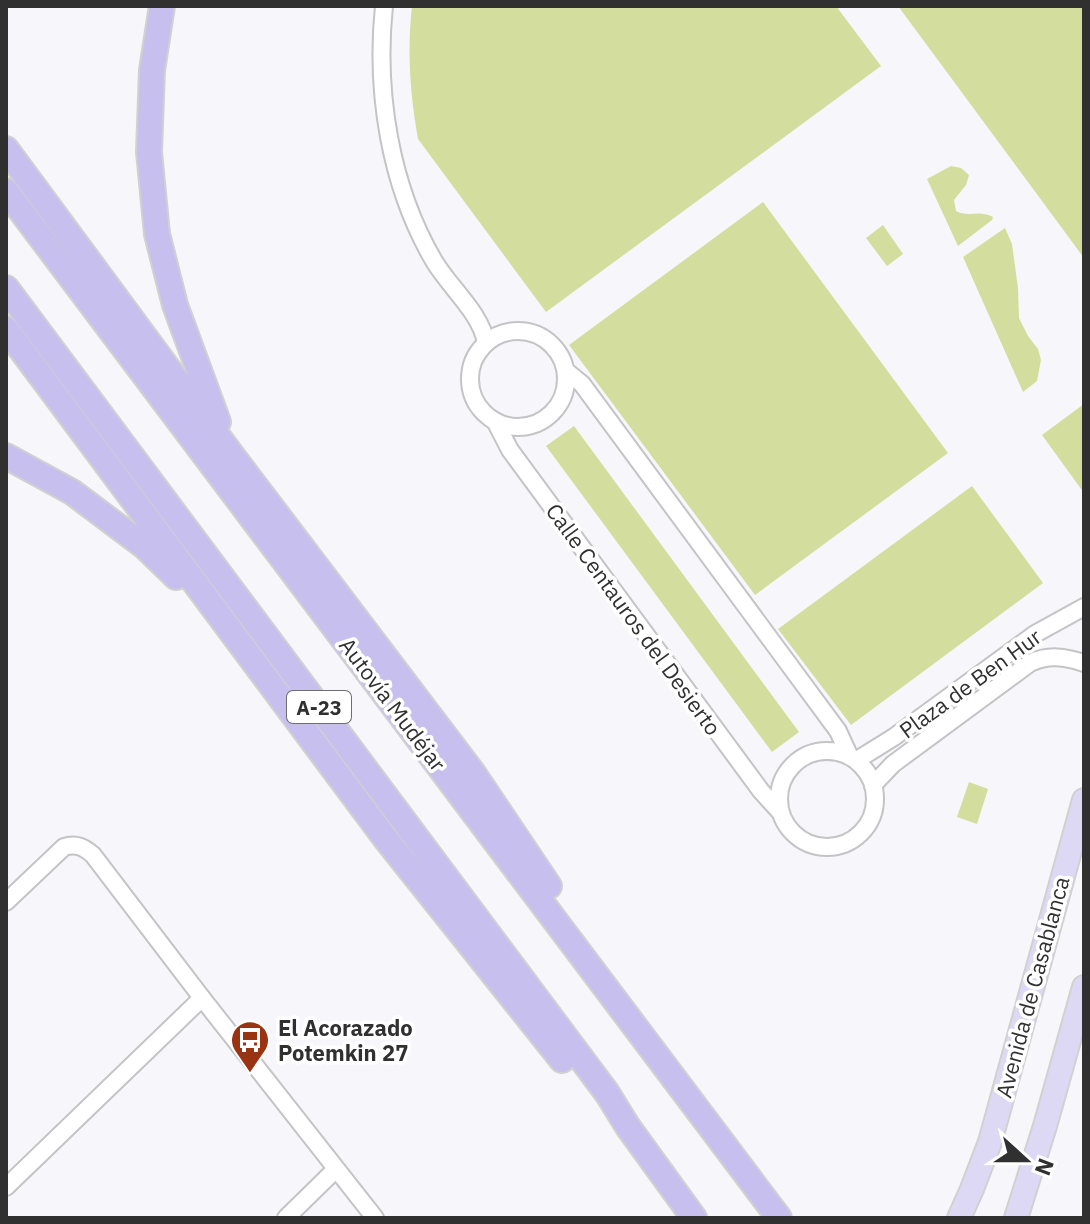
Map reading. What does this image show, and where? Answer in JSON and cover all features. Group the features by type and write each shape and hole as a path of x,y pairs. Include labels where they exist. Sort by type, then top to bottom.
{"highway":[{"path":"162,6 152,70 149,152 157,234 175,305 231,454"},
{"path":"6,149 231,454 473,773 610,978 624,1011"},
{"name":"Autovía Mudéjar","path":"6,191 779,1218"},
{"name":"A-23","path":"6,288 607,1093 694,1218"},
{"path":"6,329 385,838 566,1065 628,1127"},
{"path":"6,456 72,492 144,546 190,590 259,669"}],"main road":[{"name":"Avenida de Casablanca","path":"959,1218 990,1142 1084,800"},
{"path":"1016,1218 1084,987"}],"street":[{"path":"384,6 383,85 388,134 399,177 421,236 445,278 482,326 486,343"},
{"path":"513,331 534,333 550,342 566,371 564,395 551,415 530,426 518,428 495,421 480,409 471,387 472,364 477,353 502,333 513,331"},
{"path":"566,371 582,384 838,731 853,758 867,771 875,800 872,815 854,839 825,847 797,837 780,812 778,798 787,772 796,761 822,750 853,758"},
{"name":"Calle Centauros del Desierto","path":"495,421 517,461 761,791 780,812"},
{"name":"Plaza de Ben Hur","path":"853,758 894,737 1035,634 1084,607"},
{"name":"Plaza de Ben Hur","path":"873,785 893,764 1030,663 1055,656 1084,663"},
{"path":"6,902 55,853 71,844 86,849 375,1218"},
{"path":"6,1187 202,998"},
{"path":"286,1218 336,1169"}],"green space":[{"path":"412,6 836,6 881,66 546,312 418,139 410,73"},
{"path":"898,6 1084,6 1084,258"},
{"path":"951,166 961,168 969,175 966,185 954,200 956,211 993,217 958,246 927,179"},
{"path":"763,202 948,453 755,595 569,345"},
{"path":"883,225 903,254 887,266 866,238"},
{"path":"1005,228 1012,244 1019,318 1038,349 1041,360 1037,381 1023,392 963,257"},
{"path":"1084,404 1084,493 1042,435"},
{"path":"574,426 799,732 772,752 546,446"},
{"path":"972,486 1043,583 851,725 778,629"},
{"path":"969,782 988,789 977,824 957,817"}],"place":[{"name":"El Acorazado Potemkin 27","path":"250,1074"}]}
